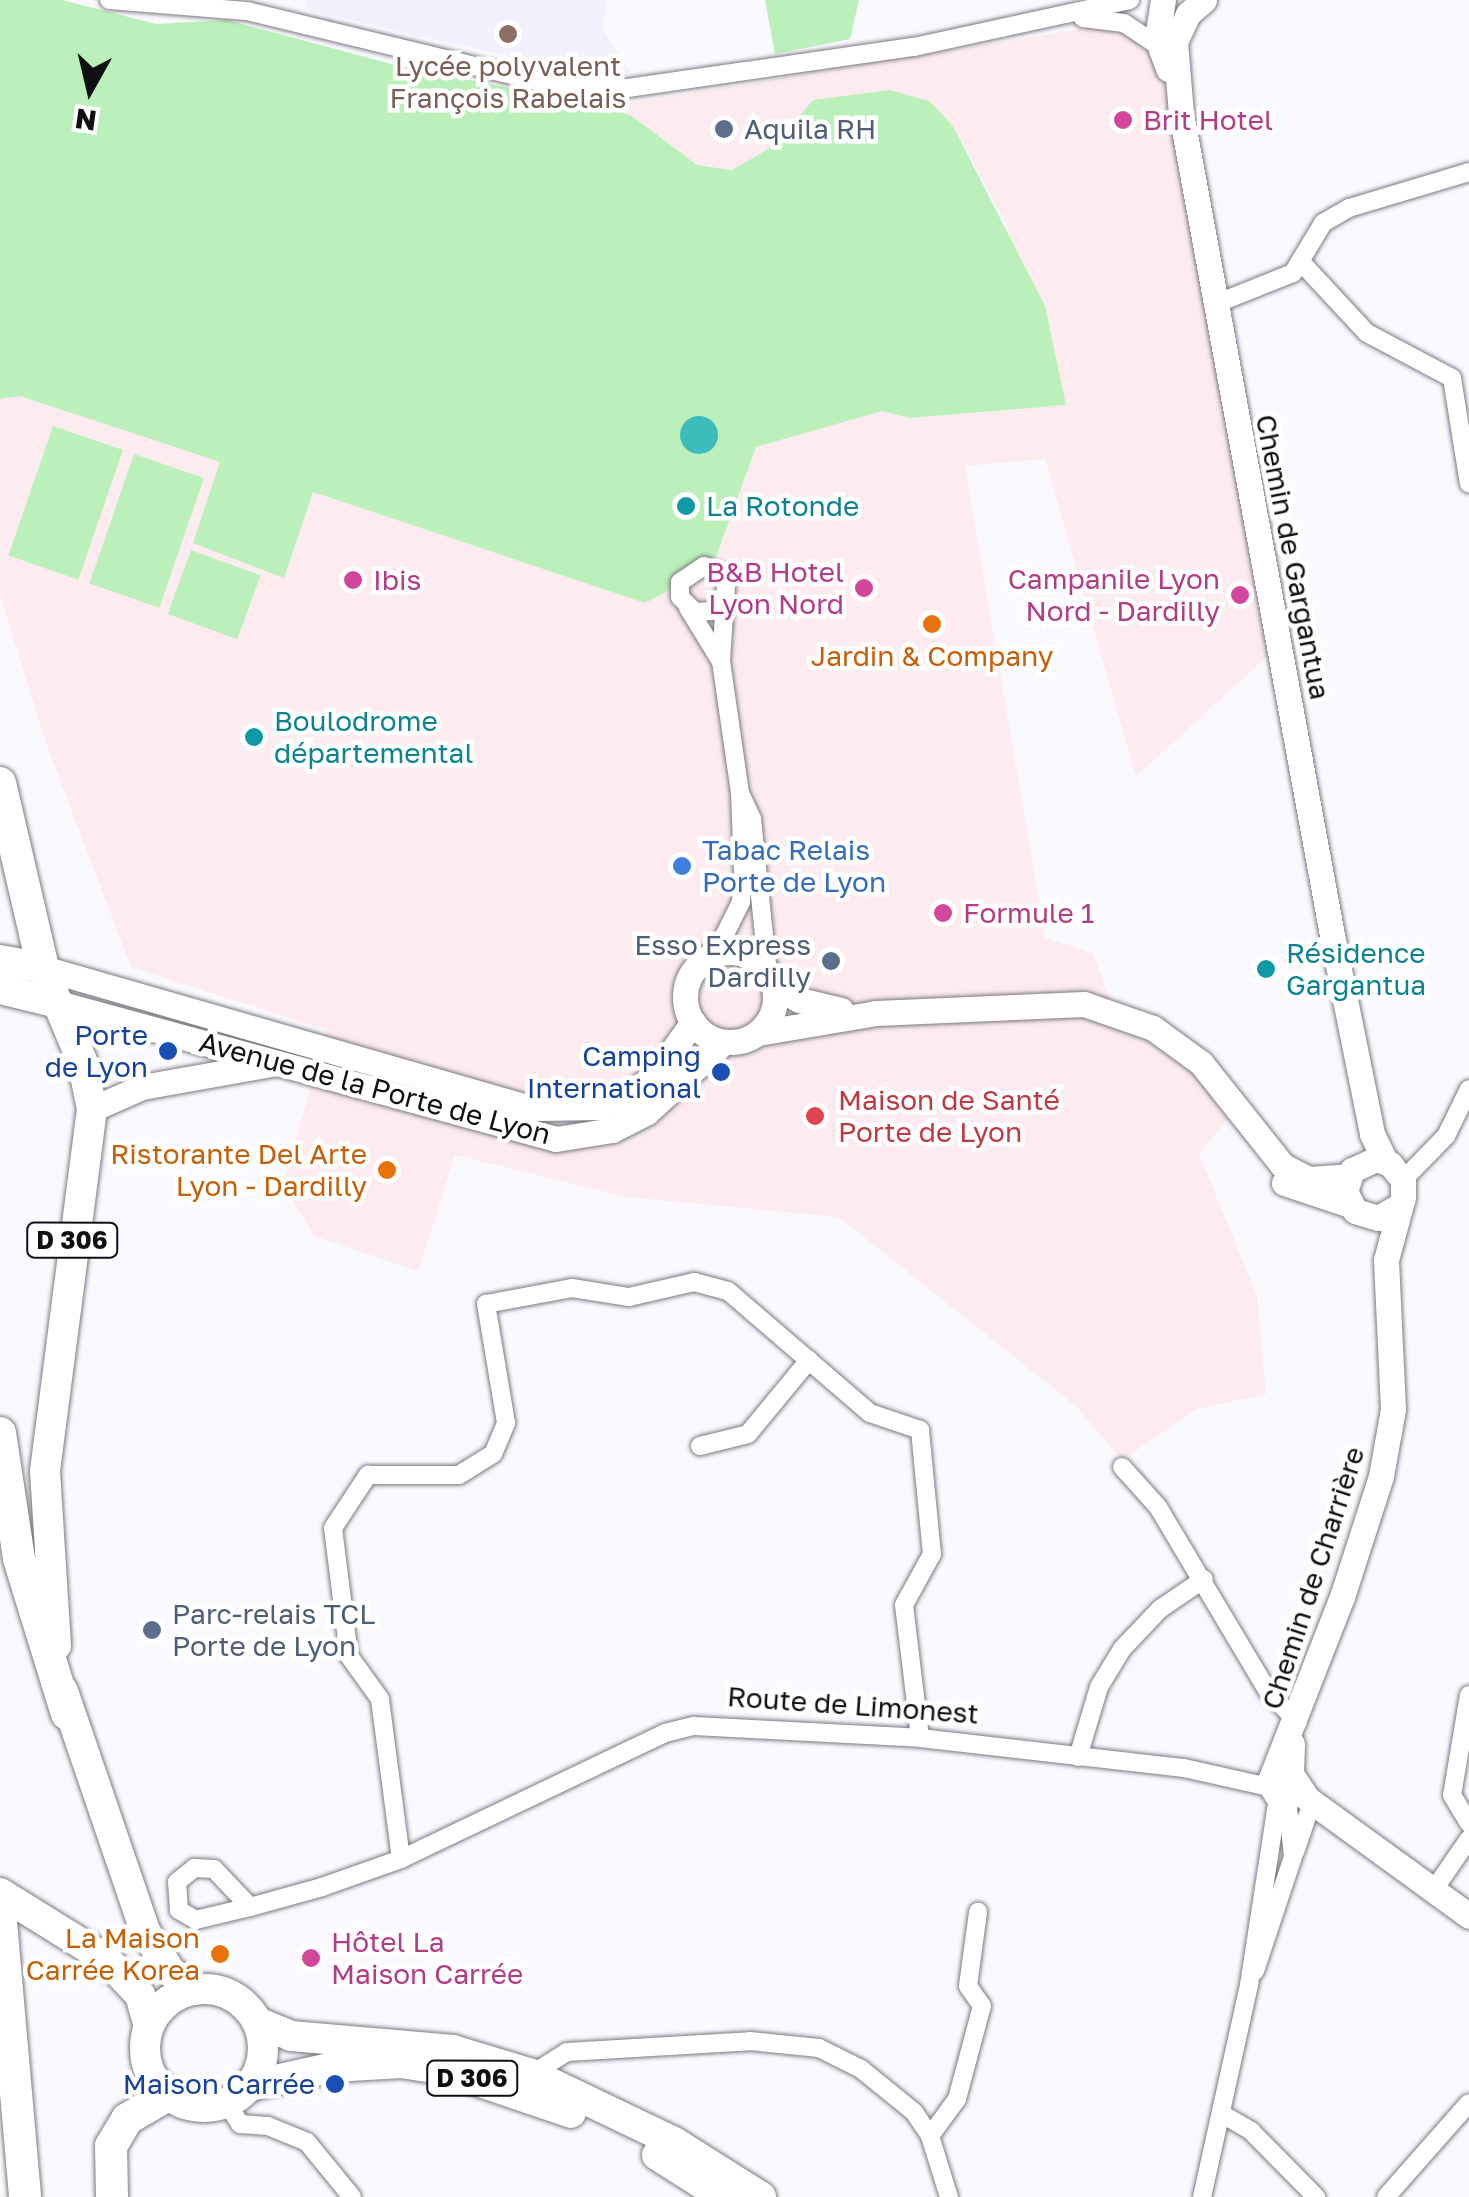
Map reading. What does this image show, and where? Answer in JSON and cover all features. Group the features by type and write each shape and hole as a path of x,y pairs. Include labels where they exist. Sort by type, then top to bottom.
{"highway":[{"path":"0,783 43,968"},
{"path":"0,1433 19,1559 66,1714"},
{"path":"0,1910 25,2197"},
{"path":"112,2197 111,2146 127,2119 168,2095"}],"main road":[{"name":"Avenue de la Porte de Lyon","path":"0,960 43,968"},
{"name":"D 306","path":"43,968 82,1061 92,1110 45,1471 48,1583 66,1714 145,1931 170,1971 194,1990"},
{"name":"Avenue de la Porte de Lyon","path":"0,989 58,1003"},
{"path":"0,1893 125,1976 149,2026 147,2064 168,2095 197,2107 238,2094 262,2055 257,2022 231,1996 194,1990 160,2009 149,2026"},
{"name":"D 306","path":"257,2022 291,2036 453,2050 532,2074 674,2142 762,2197"},
{"name":"D 306","path":"238,2094 373,2062 446,2070 533,2097 626,2137 723,2197"}],"street":[{"path":"108,0 247,12 540,82 621,89 686,84 1074,17 1130,0"},
{"path":"1164,0 1180,27 1204,0"},
{"path":"1164,0 1157,17 1160,47 1178,92"},
{"path":"1074,17 1124,23 1160,47"},
{"name":"Chemin de Gargantua","path":"1180,27 1178,92 1218,303 1236,433 1291,686 1301,772 1372,1134 1393,1168"},
{"path":"1218,303 1293,272 1323,223 1349,208 1469,172"},
{"path":"1300,261 1367,333 1452,378 1469,484"},
{"path":"720,661 688,608 680,582 697,566 719,572 724,601 720,661 740,792 741,902 714,956 687,984 693,1022 724,1042 876,1013 1084,1004 1153,1028 1201,1063 1283,1166 1309,1178 1393,1168 1429,1149 1446,1136 1469,1089"},
{"path":"688,608 704,613 724,601"},
{"path":"740,792 752,818 773,1011 758,1033"},
{"path":"714,956 744,955 770,979 816,1006 876,1013"},
{"name":"Avenue de la Porte de Lyon","path":"43,968 530,1108 602,1107 631,1094 656,1074 693,1022"},
{"name":"Avenue de la Porte de Lyon","path":"58,1003 522,1132 567,1138 612,1130 647,1112 724,1042"},
{"path":"92,1110 142,1087 277,1063"},
{"path":"1235,1110 1266,1171 1318,1198 1378,1218 1399,1206"},
{"path":"1355,1210 1352,1170 1372,1134"},
{"name":"Chemin de Charrière","path":"1202,2197 1249,1985 1281,1788 1295,1729 1389,1442 1395,1379 1386,1260 1399,1206 1393,1168"},
{"name":"Chemin de Charrière","path":"1355,1210 1386,1260"},
{"path":"401,1859 380,1699 349,1656 333,1528 368,1475 459,1474 493,1454 506,1423 486,1304 572,1288 629,1296 694,1282 728,1291 870,1413 920,1430 932,1554 904,1605 920,1738"},
{"path":"700,1446 748,1434 809,1360"},
{"path":"1122,1467 1158,1507 1269,1693 1295,1729"},
{"path":"1078,1756 1099,1687 1122,1649 1160,1610 1204,1579"},
{"path":"1469,1695 1452,1795 1469,1823"},
{"name":"Route de Limonest","path":"250,1907 401,1859 679,1729 724,1723 920,1738 1078,1756 1281,1788"},
{"path":"1281,1788 1469,1916"},
{"name":"Chemin de Charrière","path":"1249,1985 1293,1857 1281,1788"},
{"name":"Chemin de Charrière","path":"1281,1788 1293,1857"},
{"path":"1433,1890 1469,1838"},
{"path":"930,2136 957,2100 982,2006 968,1986 978,1912"},
{"path":"532,2074 567,2052 781,2041 819,2048 861,2069 906,2103 930,2136 949,2197"},
{"path":"238,2094 240,2124 268,2126 307,2142 352,2197"},
{"path":"1386,2197 1469,2103"},
{"path":"1222,2114 1252,2131 1316,2197"}],"shaded area":[{"name":"Lycée polyvalent François Rabelais","path":"305,0 607,0 603,29 630,72 548,64 431,39 308,10"},
{"path":"1092,27 1128,34 1160,62 1271,653 1136,776 1045,459 965,466 1045,938 1093,954 1118,1021 1190,1069 1228,1119 1199,1154 1257,1296 1266,1394 1197,1409 1122,1460 1076,1406 839,1217 627,1197 455,1155 418,1271 314,1236 283,1185 327,1030 131,967 46,743 0,595 0,399 20,396 220,462 284,577 313,492 645,603 712,568 756,447 882,410 909,418 1066,404 1006,224 953,126 813,100 773,146 732,170 697,165 632,116 605,107"}],"green space":[{"path":"0,0 62,0 156,24 227,20 395,65 605,107 632,116 697,165 732,170 773,146 813,100 890,90 929,101 953,126 1045,306 1066,405 909,418 882,411 756,447 712,568 645,603 313,492 284,578 193,543 220,462 20,396 0,399"},
{"path":"765,0 859,0 850,39 775,54"},
{"path":"53,426 123,450 78,580 8,556"},
{"path":"134,454 204,478 159,608 89,584"},
{"path":"191,550 261,575 237,639 168,614"}],"water":[{"path":"699,416 713,421 718,435 713,449 699,454 685,449 680,435 685,421"}],"place":[{"name":"Lycée polyvalent François Rabelais","path":"508,34"},
{"name":"Brit Hotel","path":"1123,120"},
{"name":"Aquila RH","path":"724,129"},
{"name":"La Rotonde","path":"686,506"},
{"name":"Ibis","path":"353,580"},
{"name":"B&B Hotel Lyon Nord","path":"864,588"},
{"name":"Campanile Lyon Nord - Dardilly","path":"1240,595"},
{"name":"Jardin & Company","path":"932,624"},
{"name":"Boulodrome départemental","path":"254,737"},
{"name":"Tabac Relais Porte de Lyon","path":"682,866"},
{"name":"Formule 1","path":"943,913"},
{"name":"Esso Express Dardilly","path":"831,961"},
{"name":"Résidence Gargantua","path":"1266,969"},
{"name":"Porte de Lyon","path":"168,1051"},
{"name":"Camping International","path":"721,1072"},
{"name":"Maison de Santé Porte de Lyon","path":"815,1116"},
{"name":"Ristorante Del Arte Lyon - Dardilly","path":"387,1170"},
{"name":"Parc-relais TCL Porte de Lyon","path":"152,1630"},
{"name":"La Maison Carrée Korea","path":"220,1954"},
{"name":"Hôtel La Maison Carrée","path":"311,1958"},
{"name":"Maison Carrée","path":"335,2084"}]}
